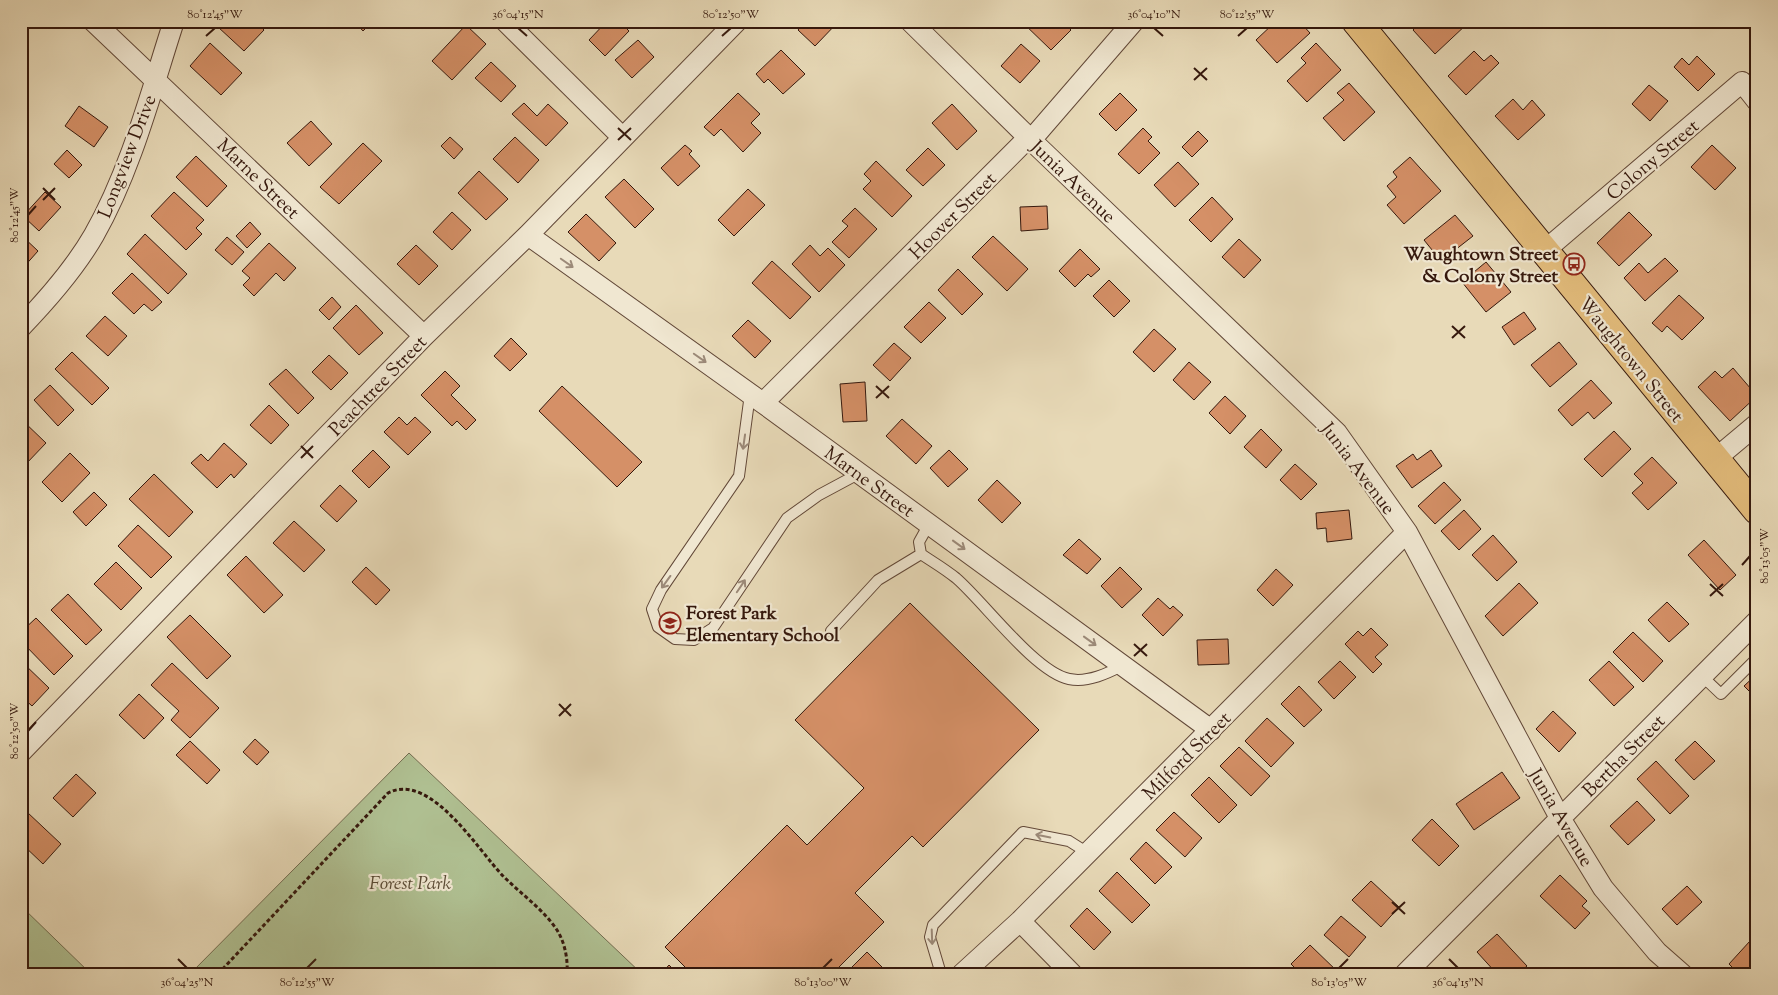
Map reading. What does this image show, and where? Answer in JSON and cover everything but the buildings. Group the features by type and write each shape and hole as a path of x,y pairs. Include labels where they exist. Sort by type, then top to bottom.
{"main road":[{"name":"Waughtown Street","path":"1356,21 1543,252 1757,510"}],"street":[{"name":"Marne Street","path":"93,21 424,336"},
{"name":"Longview Drive","path":"21,328 48,299 94,235 127,162 174,21"},
{"path":"505,21 622,137"},
{"name":"Peachtree Street","path":"21,752 424,336 528,235 737,21"},
{"name":"Junia Avenue","path":"910,21 1031,140 1337,433 1407,532 1560,818 1603,888 1657,952 1682,974"},
{"name":"Hoover Street","path":"757,399 1021,145 1031,140 1134,21"},
{"name":"Colony Street","path":"1543,252 1742,82 1757,101"},
{"name":"Marne Street","path":"528,235 860,473 1211,730"},
{"path":"1714,460 1757,424"},
{"name":"Milford Street","path":"962,974 1020,921 1088,854 1407,532"},
{"name":"Bertha Street","path":"1405,974 1702,675 1755,626"},
{"path":"1020,921 1072,974"}],"lane":[{"path":"757,399 739,476 661,590 652,609 658,627 675,639 684,640 694,640 713,628 787,518 819,495 860,473"},
{"path":"929,524 919,542 921,554 956,578 1034,656 1056,674 1070,679 1100,676 1124,665"},
{"path":"831,631 878,580 921,554"},
{"path":"1702,675 1721,694 1757,658"},
{"path":"941,974 930,937 933,925 1023,832 1068,841 1088,854"}],"path":[{"path":"218,974 388,793 396,789 406,788 424,795 444,809 503,875 547,917 564,945 567,974"}],"green space":[{"name":"Forest Park","path":"409,753 642,974 190,974"},
{"path":"21,906 91,974 21,974"}],"place":[{"name":"Waughtown Street & Colony Street","path":"1574,264"},
{"name":"Forest Park Elementary School","path":"670,623"}]}
